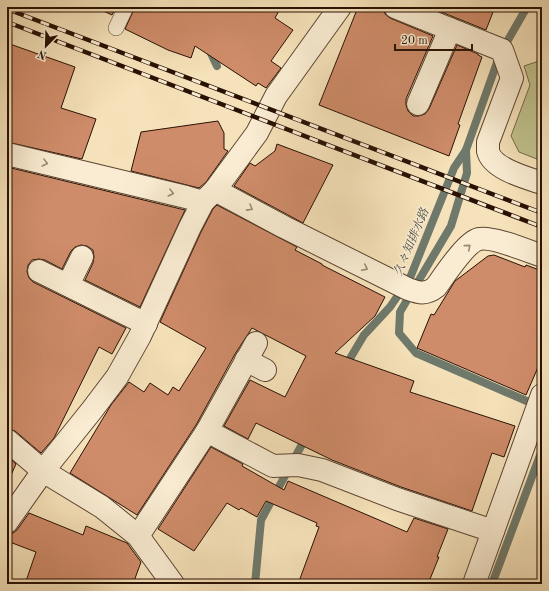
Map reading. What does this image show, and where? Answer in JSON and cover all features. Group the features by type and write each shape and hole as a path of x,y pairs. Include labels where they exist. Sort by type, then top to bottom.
{"street":[{"path":"7,522 42,471 117,377 146,324 190,227 209,196 257,133 276,96 340,7"},
{"path":"395,7 502,50 512,78 488,142 488,152 495,162 506,170 542,183"},
{"path":"418,104 450,29"},
{"path":"7,154 186,197 209,196 284,227 408,289 420,293 430,292 436,287 466,247 479,239 493,240 542,256"},
{"path":"68,285 82,257"},
{"path":"39,271 146,324"},
{"path":"138,536 207,431 251,352 265,370"},
{"path":"474,584 542,395"},
{"path":"207,431 273,466 298,465 322,470 396,499 492,531"},
{"path":"7,440 42,471 102,506 138,536 172,584"}],"lane":[{"path":"116,28 126,7"}],"green space":[{"path":"542,60 542,161 519,152 511,136 530,85 524,66"}],"building":[{"path":"95,7 116,7 112,15"},
{"path":"135,7 281,7 275,18 293,30 271,61 281,68 266,88 258,83 256,86 195,46 191,58 168,50 125,29"},
{"path":"358,7 383,7 385,14 390,18 433,36 406,99 408,111 413,116 425,114 429,109 457,45 482,57 458,124 460,125 449,156 319,105"},
{"path":"429,7 495,7 486,30"},
{"path":"7,43 75,67 61,108 96,119 82,159 7,142"},
{"path":"218,121 224,133 224,149 228,151 206,182 199,188 131,171 141,132"},
{"path":"277,144 333,165 303,223 234,186 250,163 255,166 275,151"},
{"path":"7,167 185,210 140,307 85,280 93,263 94,257 93,250 87,246 81,245 75,247 71,251 62,269 45,260 39,259 32,260 28,265 27,272 29,278 33,282 126,328 112,354 99,347 54,438 41,453 15,431 7,428"},
{"path":"217,205 297,247 295,250 322,265 385,297 375,316 335,353 414,381 410,392 515,426 504,457 492,453 472,511 401,487 332,460 256,423 248,439 224,426 250,380 285,397 306,356 252,328 235,354 196,425 137,515 70,473 111,405 129,382 144,392 150,383 168,395 173,387 179,391 206,348 160,322 201,232 213,209"},
{"path":"494,255 525,267 526,265 542,271 542,358 526,395 417,348 431,314 434,315 455,281 488,256"},
{"path":"211,447 243,464 242,466 284,490 288,481 407,532 414,518 448,529 428,584 298,584 319,527 316,526 317,523 266,501 257,517 241,508 239,510 227,503 194,551 158,529"},
{"path":"7,456 16,464 7,484"},
{"path":"29,513 83,535 86,526 127,543 141,562 133,584 25,584 36,552 7,541 7,534 13,533 17,530"}],"waterway":[{"name":"久々知排水路","path":"345,367 364,335 390,307 410,278 454,168 466,150 500,54 527,7"},
{"path":"209,49 217,66"},
{"path":"466,150 467,173 451,226 400,312 399,333 416,353 538,406"},
{"name":"久々知排水路","path":"255,584 261,520 306,437"},
{"path":"492,584 542,450"}],"railway":[{"path":"7,9 542,213"},
{"path":"7,22 542,227"}]}
